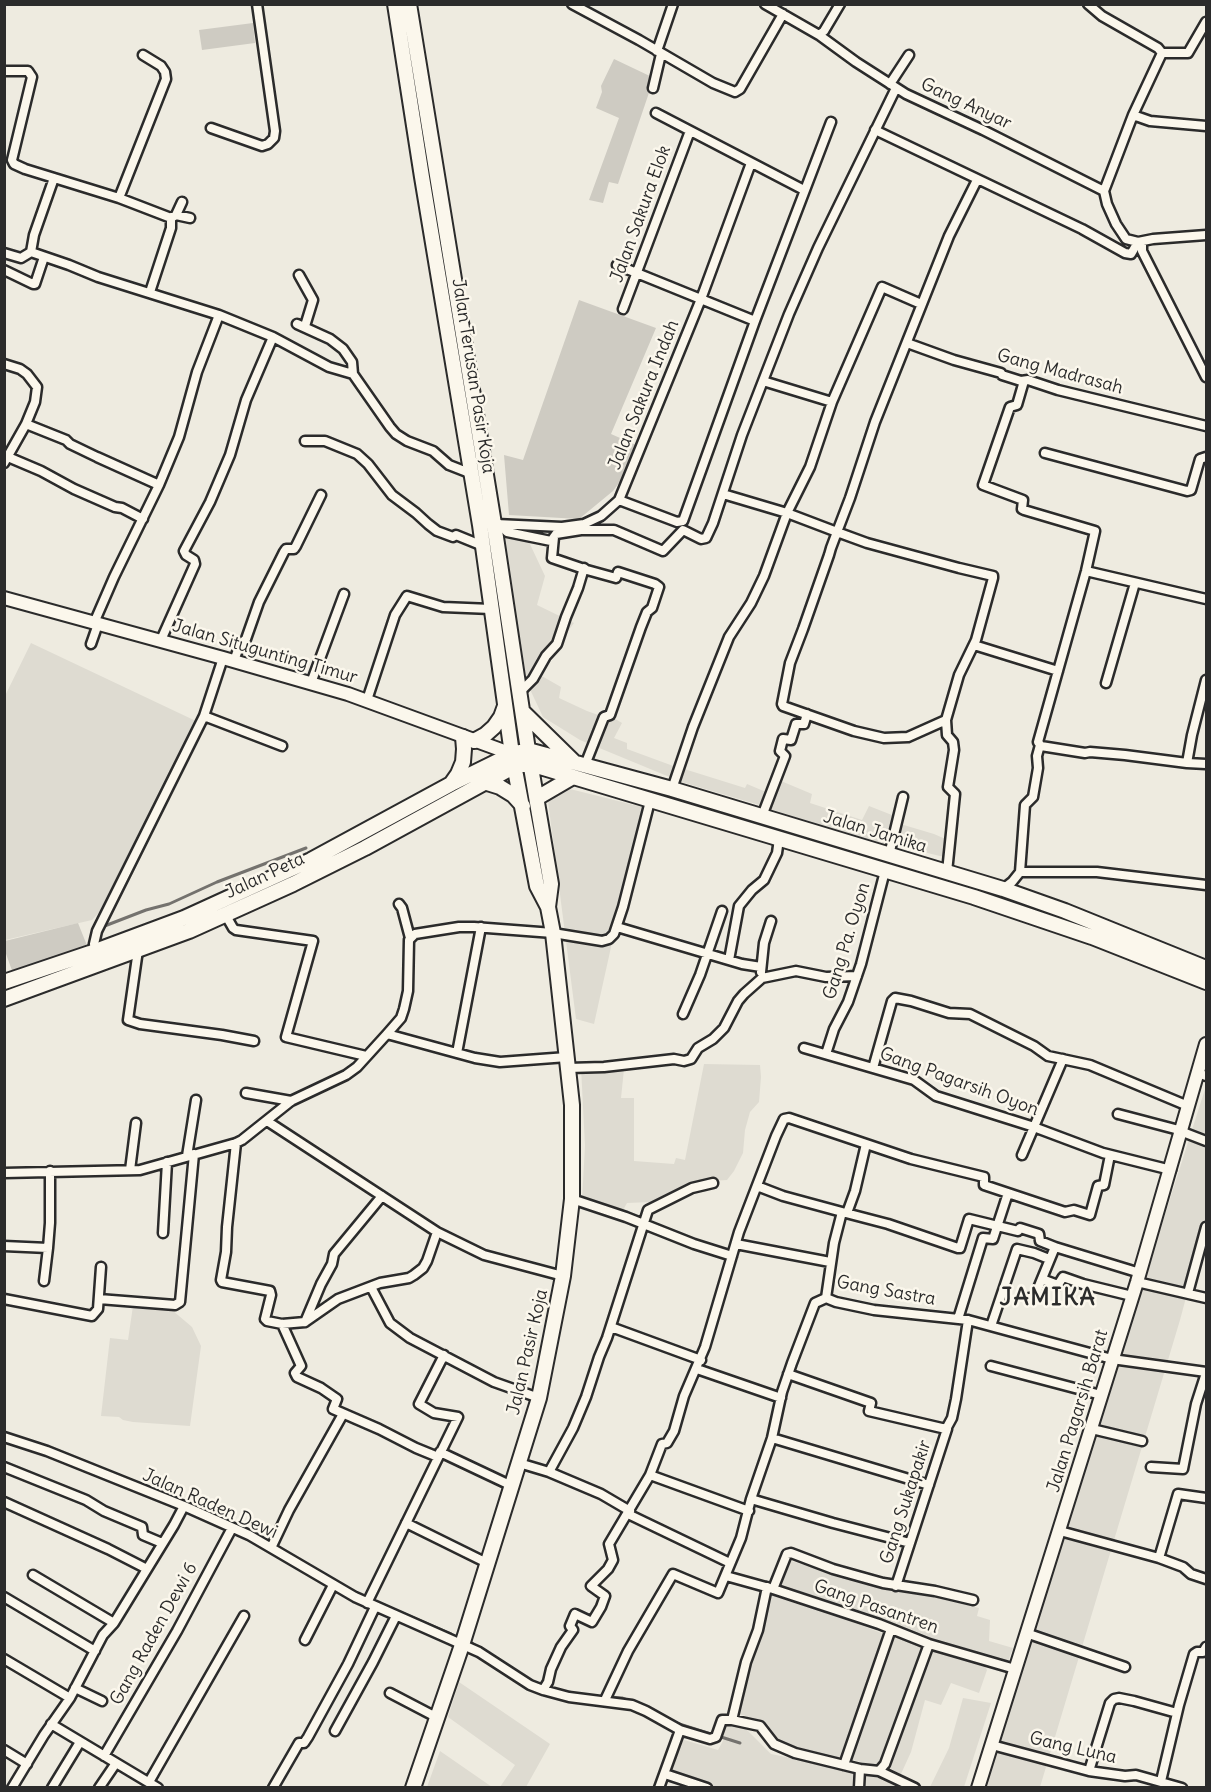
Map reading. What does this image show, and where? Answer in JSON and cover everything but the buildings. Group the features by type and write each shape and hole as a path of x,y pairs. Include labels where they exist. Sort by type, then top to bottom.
{"main road":[{"name":"Jalan Terusan Pasir Koja","path":"395,4 472,474 491,524 483,546 514,760"},
{"name":"Jalan Terusan Pasir Koja","path":"409,4 528,750"},
{"path":"451,784 463,762 468,739 485,735 494,727 505,705"},
{"path":"523,712 580,764"},
{"name":"Jalan Jamika","path":"528,750 672,789 1002,889 1065,911 1189,968 1206,982"},
{"name":"Jalan Peta","path":"4,982 95,951 225,914 293,884 365,848 484,782 528,750"},
{"name":"Jalan Pasir Koja","path":"528,750 551,884 548,907"},
{"name":"Jalan Peta","path":"4,999 138,950 451,784 514,760 530,764"},
{"name":"Jalan Pasir Koja","path":"413,1788 462,1645 539,1398 555,1326 572,1199 572,1106 553,933 548,907 537,886 514,760"},
{"name":"Jalan Jamika","path":"530,764 974,897 1189,968"},
{"path":"537,798 573,777"},
{"path":"484,782 500,787 513,795 523,806"},
{"path":"1206,965 1189,968 1206,993"}],"street":[{"path":"211,128 262,146 274,138 257,4"},
{"path":"572,4 713,83 735,92 740,90 783,14"},
{"path":"653,88 659,52 673,4"},
{"name":"Gang Anyar","path":"765,4 819,36 893,86 1104,191"},
{"path":"819,36 840,4"},
{"path":"1088,4 1102,16 1158,48 1162,53 1187,54 1206,22"},
{"path":"1162,53 1133,115 1104,191 1107,204 1126,239 1140,242 1206,235"},
{"path":"118,198 166,79 161,66 143,55"},
{"path":"491,524 511,533 550,541 554,535 581,530 614,530 663,551 683,530 701,539 706,538 742,435 789,314 909,55"},
{"path":"4,71 28,71 32,77 12,160 14,163 25,169 173,217 189,218"},
{"path":"656,113 804,190"},
{"path":"1133,115 1150,121 1206,126"},
{"path":"619,500 677,522 683,521 755,321 831,122"},
{"path":"875,130 1082,229 1130,255 1140,242"},
{"name":"Jalan Sakura Elok","path":"623,309 690,131"},
{"name":"Jalan Sakura Indah","path":"491,524 562,527 584,524 601,516 619,500 701,299 751,163"},
{"path":"4,253 21,258 31,252 34,235 54,178"},
{"path":"946,720 908,737 884,738 854,731 782,704 790,663 874,422 948,236 977,180"},
{"path":"150,292 173,217 182,202"},
{"path":"1140,242 1142,252 1206,377"},
{"path":"31,252 69,264 98,277 219,315 273,337 329,366 353,374"},
{"path":"4,270 33,285 44,257"},
{"path":"617,265 755,321"},
{"path":"299,275 313,300 301,325 330,339 343,349 352,362 353,374 396,434 433,451 449,465 472,474"},
{"path":"672,789 685,749 729,637 751,603 764,576 788,513 810,467 832,402 882,287 921,304"},
{"path":"91,644 96,623 114,577 159,485 179,437 197,372 219,315"},
{"path":"161,640 195,564 194,560 184,551 210,502 230,455 246,399 273,337"},
{"name":"Gang Madrasah","path":"907,343 1002,375 1206,426"},
{"path":"4,363 27,374 37,387 35,402 26,424 6,460 41,471 74,489 143,519"},
{"path":"763,381 832,402"},
{"path":"1002,889 1020,872 1025,805 1034,797 1039,736 1086,571 1095,531 1024,510 1023,500 983,485 1010,407 1017,405 1024,381"},
{"path":"26,424 66,440 70,444 159,485"},
{"path":"305,441 325,441 357,454 368,464 392,495 437,531 453,537 456,535 483,546"},
{"path":"1045,453 1187,491 1191,490 1200,459 1206,457"},
{"path":"723,494 788,513 867,543 993,576 974,645 959,675 946,720 947,735 953,742 954,750 948,787 955,794 947,872"},
{"path":"95,951 95,939 100,926 204,716 229,659 246,639 259,602 284,552 286,549 294,549 297,546 321,495"},
{"path":"554,535 552,558 616,578 618,572 659,587 652,608 647,612 610,716 604,717 580,764"},
{"path":"520,692 533,679 546,656 557,644 584,568"},
{"path":"1086,571 1206,599"},
{"path":"1106,683 1135,583"},
{"path":"311,683 344,594"},
{"path":"367,700 395,615 407,596 443,607 491,609"},
{"name":"Jalan Situgunting Timur","path":"4,598 229,659 367,700 433,724 514,760"},
{"path":"974,645 1058,671"},
{"path":"1187,763 1206,680"},
{"path":"762,816 785,756 780,751 783,739 791,740 796,724 802,725 807,714"},
{"path":"204,716 282,746"},
{"path":"1040,745 1085,753 1206,764"},
{"path":"889,855 903,797"},
{"path":"410,938 419,933 459,927 481,927 553,933 602,941 609,939 614,934 623,907 649,799"},
{"path":"729,960 739,906 764,880 777,853 779,839"},
{"name":"Gang Pa. Oyon","path":"826,1054 857,976 885,871"},
{"path":"1020,872 1097,872 1206,885"},
{"path":"4,1173 140,1170 236,1143 291,1101 346,1075 357,1067 387,1034 401,1017 404,1009 408,991 410,938 399,904"},
{"path":"683,1014 694,990 722,910"},
{"path":"225,914 236,930 313,941 286,1036 366,1056"},
{"path":"762,978 764,943 771,921"},
{"path":"457,1053 481,927"},
{"path":"616,927 761,968"},
{"path":"138,950 128,1020 140,1024 254,1041"},
{"path":"387,1034 475,1058 500,1062 567,1062 604,1067 674,1059 684,1061 691,1059 698,1048 713,1039 724,1028 738,1001 762,978 796,971 826,977 857,976"},
{"path":"873,1068 893,999 911,1001 949,1013 970,1014 1034,1046 1048,1056 1090,1065 1188,1106"},
{"name":"Jalan Pagarsih Barat","path":"978,1788 1092,1429 1171,1170 1188,1106 1202,1074 1206,1044"},
{"name":"Gang Pagarsih Oyon","path":"804,1048 914,1080 936,1096 1034,1127 1110,1155 1171,1170"},
{"path":"1022,1155 1063,1059"},
{"path":"246,1093 291,1101"},
{"path":"99,1299 175,1305 180,1302 196,1100"},
{"path":"1118,1114 1206,1141"},
{"path":"543,1690 561,1647 573,1630 570,1626 575,1614 592,1622 596,1616 604,1596 591,1586 608,1569 613,1560 609,1544 650,1475 662,1444 667,1443 674,1431 684,1396 699,1364 736,1244 784,1119 789,1118 930,1164 984,1177 984,1185 1065,1212 1074,1210 1090,1215 1098,1186 1104,1185 1110,1155"},
{"path":"267,1121 437,1232 484,1255 563,1276"},
{"path":"130,1170 136,1123"},
{"path":"236,1143 226,1252 221,1280 270,1291 267,1321 282,1324 304,1322 338,1299 380,1283 409,1278 419,1273 431,1254 437,1232"},
{"name":"Gang Sastra","path":"866,1144 855,1191 845,1213 830,1262 826,1298 874,1310 968,1320 1112,1359 1206,1373"},
{"path":"163,1233 167,1162"},
{"path":"44,1281 50,1222 50,1171"},
{"path":"549,1472 573,1428 611,1327 648,1210 692,1188 713,1184"},
{"path":"757,1186 783,1196 888,1224 958,1248 960,1248 969,1219 1018,1231 1020,1228 1039,1234 1040,1241 1045,1243 1138,1277 1206,1298"},
{"path":"958,1319 983,1238 993,1239 1008,1193"},
{"path":"304,1322 332,1264 334,1254 382,1196"},
{"path":"572,1199 732,1256"},
{"path":"1188,1293 1205,1238 1206,1227"},
{"path":"736,1244 830,1262"},
{"path":"4,1246 48,1248"},
{"path":"1029,1298 1034,1298 1055,1246"},
{"path":"991,1326 1016,1250 1019,1248 1049,1259"},
{"path":"4,1299 88,1316 99,1309 101,1267"},
{"path":"1042,1279 1058,1285 1063,1277 1132,1296"},
{"path":"371,1287 390,1323 410,1338 494,1382 539,1398"},
{"path":"604,1701 628,1651 673,1574 718,1593 741,1538 751,1499 772,1438 788,1374 815,1303 826,1298"},
{"name":"Gang Sukapakir","path":"896,1586 956,1399 968,1320"},
{"path":"282,1324 301,1366 295,1371 297,1377 321,1388 337,1399 333,1409 512,1486"},
{"path":"611,1327 781,1398"},
{"path":"273,1788 299,1743 303,1743 308,1737 348,1664 406,1523 458,1416 434,1413 419,1404 444,1355"},
{"path":"991,1366 1101,1395"},
{"path":"1150,1467 1183,1468 1188,1440 1202,1399 1206,1373"},
{"name":"Gang Sukapakir","path":"788,1374 871,1403 869,1411 947,1429"},
{"path":"271,1548 289,1510 343,1414"},
{"path":"1092,1429 1142,1441"},
{"name":"Jalan Raden Dewi","path":"4,1437 184,1506 232,1527 371,1605 478,1652 530,1685 569,1697 632,1705 680,1730 711,1739 716,1737 721,1721 732,1720"},
{"path":"772,1438 929,1485"},
{"path":"519,1463 549,1472 601,1494 629,1512 730,1563"},
{"path":"4,1467 86,1500 142,1527 143,1535 162,1543"},
{"path":"650,1475 748,1511"},
{"path":"1159,1558 1178,1494 1206,1498"},
{"path":"751,1499 910,1543"},
{"path":"4,1502 147,1569"},
{"path":"12,1788 51,1724 70,1698 103,1635 114,1623 184,1506"},
{"path":"406,1523 487,1563"},
{"name":"Gang Raden Dewi 6","path":"104,1756 177,1631 232,1527"},
{"path":"1060,1531 1159,1558 1183,1567 1191,1574 1206,1578"},
{"path":"915,1788 879,1771 860,1769 795,1753 774,1744 760,1726 732,1720 746,1662 770,1588 789,1553 833,1569 896,1586 935,1591 973,1600"},
{"path":"33,1575 114,1623"},
{"name":"Gang Pasantren","path":"726,1575 891,1629 929,1644 1014,1669"},
{"path":"305,1640 333,1585"},
{"path":"4,1597 95,1651"},
{"path":"149,1782 244,1616"},
{"path":"335,1731 396,1616"},
{"path":"844,1765 891,1629"},
{"path":"1026,1633 1125,1667"},
{"path":"879,1771 885,1764 929,1644"},
{"path":"1161,1781 1194,1654 1203,1652 1206,1647"},
{"path":"4,1659 70,1698"},
{"path":"75,1688 102,1701"},
{"path":"390,1693 436,1717"},
{"path":"1089,1771 1110,1703 1114,1699 1119,1698 1177,1713"},
{"path":"51,1724 158,1788"},
{"path":"659,1788 680,1730"},
{"path":"52,1788 80,1742"},
{"name":"Gang Luna","path":"992,1745 1089,1771 1125,1776 1136,1775 1182,1788"},
{"path":"4,1750 27,1764"},
{"path":"99,1788 116,1763"},
{"path":"859,1788 860,1769"},
{"path":"664,1774 707,1788"}],"shaded area":[{"path":"253,23 255,43 202,50 199,30"},
{"path":"614,59 654,78 618,184 609,182 603,203 589,200 619,118 596,108 602,92 601,86"},
{"path":"579,300 656,328 611,434 636,445 624,476 613,491 579,519 509,515 504,455 523,460"},
{"path":"503,535 528,540 545,576 537,605 574,623 556,647 540,675 561,687 559,698 587,711 612,717 622,723 614,738 627,743 627,749 676,767 672,778 580,740 543,717 527,683"},
{"path":"31,643 198,722 104,907 92,920 5,940 4,698"},
{"path":"681,768 745,788 747,784 766,792 763,806 678,781"},
{"path":"781,781 812,794 810,803 862,820 869,806 897,817 887,847 767,808"},
{"path":"570,789 642,807 594,1024 576,1019 548,801"},
{"path":"897,823 950,841 948,858 891,844"},
{"path":"78,923 90,953 15,979 5,951 5,941"},
{"path":"704,1064 760,1065 759,1102 750,1112 745,1130 743,1153 727,1180 711,1181 651,1202 627,1203 621,1214 582,1200 585,1146 581,1067 624,1069 621,1098 634,1098 634,1161 674,1164 676,1158 685,1160"},
{"path":"1206,1086 1206,1223 1180,1320 1040,1787 982,1788"},
{"path":"133,1306 172,1310 192,1327 201,1346 190,1426 133,1422 119,1417 101,1416 110,1338 128,1340"},
{"path":"791,1561 898,1592 930,1596 979,1608 977,1616 990,1620 989,1641 1013,1648 1007,1664 780,1587"},
{"path":"771,1594 884,1634 842,1759 776,1744 760,1724 744,1715 733,1715 745,1664 763,1631"},
{"path":"894,1636 923,1645 880,1767 850,1759"},
{"path":"932,1649 984,1665 987,1670 979,1693 951,1683 941,1705 925,1700 911,1752 895,1787 713,1787 669,1775 681,1739 718,1750 724,1739 717,1738 716,1724 742,1725 771,1754 885,1777"},
{"path":"459,1682 550,1744 526,1787 500,1787 515,1765 448,1717"},
{"path":"963,1698 991,1703 964,1787 930,1787 949,1748"},
{"path":"440,1751 492,1787 427,1787"}],"waterway":[{"path":"102,927 169,904 217,882 306,848"},
{"path":"402,1613 451,1634"},
{"path":"469,1641 480,1649"},
{"path":"609,1697 632,1702"},
{"path":"673,1722 714,1735"},
{"path":"718,1736 740,1743"}],"district":[{"name":"JAMIKA","path":"1048,1298"}]}
